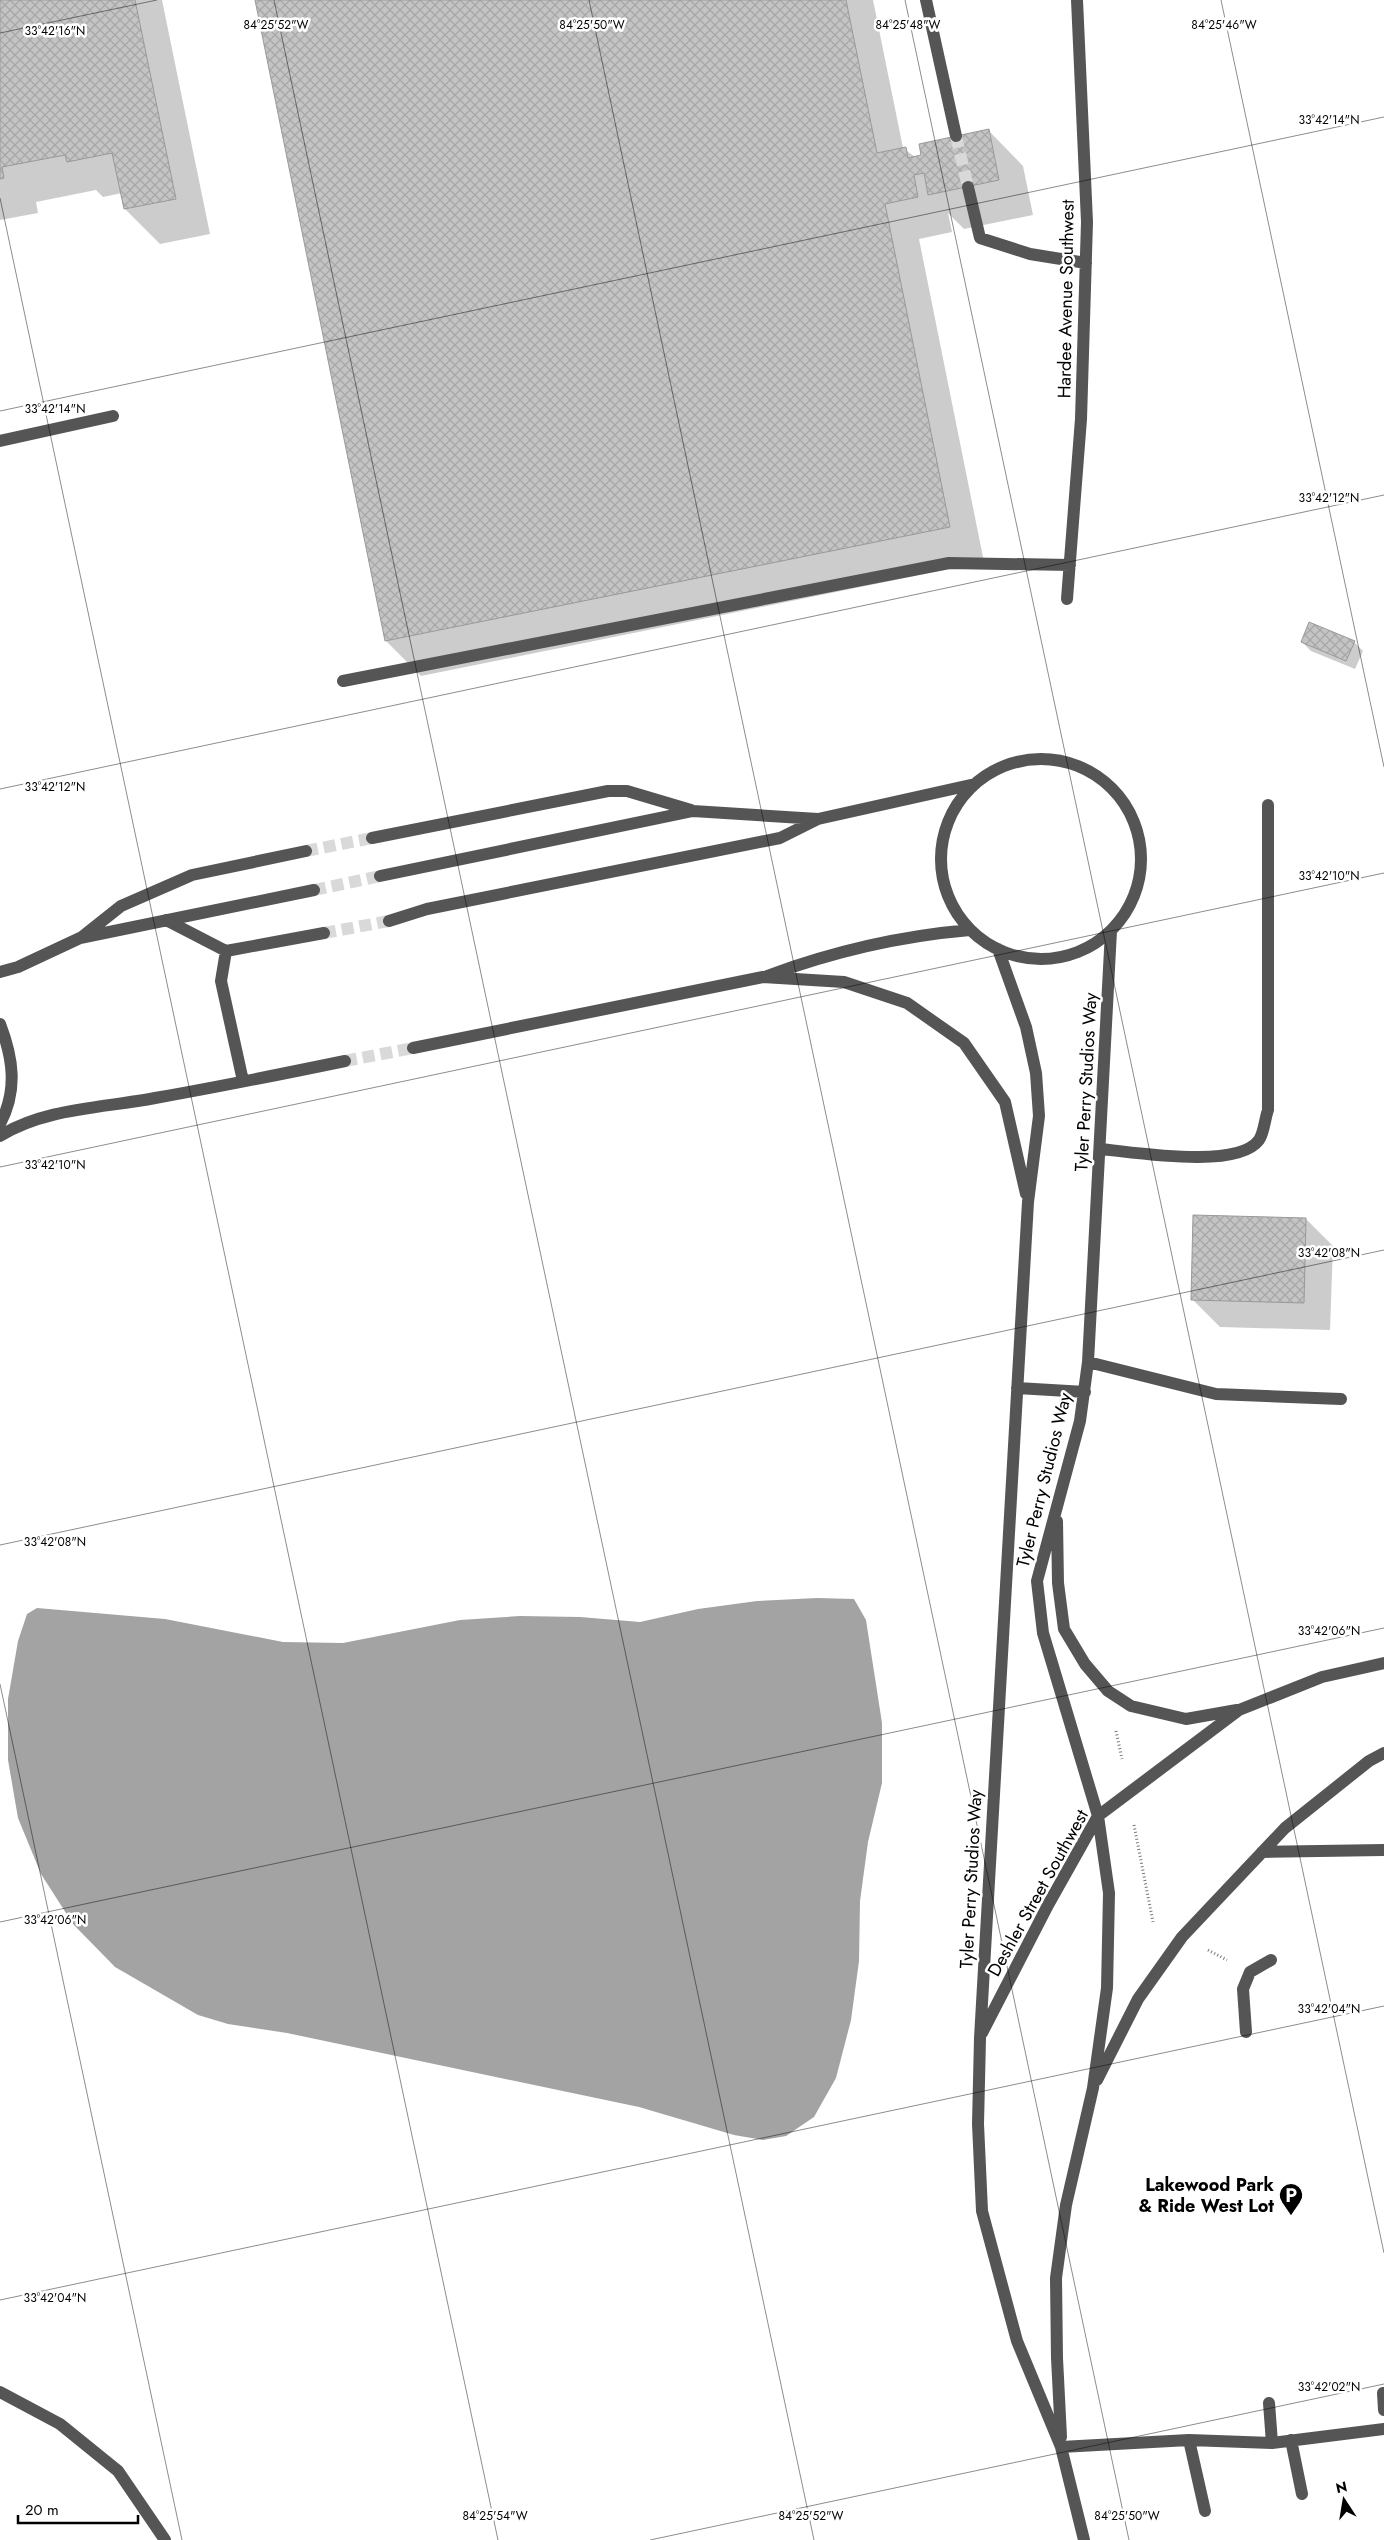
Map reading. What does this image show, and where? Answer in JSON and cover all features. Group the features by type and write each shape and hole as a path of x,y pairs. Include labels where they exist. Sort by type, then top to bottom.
{"street":[{"path":"926,0 956,136"},
{"name":"Hardee Avenue Southwest","path":"1066,599 1081,419 1087,222 1077,0"},
{"path":"968,187 980,238 1030,254 1086,263"},
{"path":"0,441 113,416"},
{"path":"343,681 949,563 1070,565"},
{"path":"1046,758 1078,766 1105,781 1115,791 1133,816 1141,846 1142,862 1136,892 1130,906 1111,931 1086,949 1057,958 1027,958 998,949 970,930 951,903 945,888 941,857 947,825 954,809 975,784 987,774 1016,762 1046,758"},
{"path":"389,921 427,909 780,838 818,819 975,784"},
{"path":"372,838 608,790 627,791 693,811 818,819"},
{"path":"1100,1149 1188,1158 1239,1154 1259,1140 1268,1110 1268,805"},
{"path":"380,876 693,811"},
{"path":"0,972 18,967 80,938 121,906 192,875 306,851"},
{"path":"80,938 314,890"},
{"path":"166,920 226,951 324,933"},
{"path":"413,1048 763,977 812,959 844,950 922,934 970,930"},
{"name":"Tyler Perry Studios Way","path":"1093,2088 1107,1988 1109,1893 1098,1816 1043,1633 1037,1581 1080,1421 1085,1392 1111,931"},
{"name":"Tyler Perry Studios Way","path":"980,2038 1028,1202 1039,1116 1036,1073 1026,1028 998,949"},
{"path":"226,951 221,981 243,1081"},
{"path":"763,977 844,982 907,1003 964,1043 1005,1102 1028,1202"},
{"path":"0,1024 9,1047 13,1069 11,1092 6,1112 0,1124"},
{"path":"0,1136 24,1123 47,1116 345,1061"},
{"path":"1088,1362 1216,1394 1341,1399"},
{"path":"1017,1388 1085,1392"},
{"path":"1057,1505 1058,1583 1064,1629 1085,1664 1108,1691 1131,1706 1186,1719 1239,1710"},
{"name":"Deshler Street Southwest","path":"980,2038 1048,1905 1098,1816 1239,1710 1322,1677 1384,1663"},
{"path":"1062,2447 1057,2358 1056,2278 1067,2199 1093,2088 1138,1999 1182,1938 1285,1828 1369,1761 1384,1753"},
{"path":"1262,1852 1384,1850"},
{"path":"1246,2032 1243,1989 1250,1972 1271,1960"},
{"path":"980,2038 978,2124 982,2211 1017,2341 1062,2447 1084,2540"},
{"path":"0,2392 60,2424 118,2471 166,2540"},
{"path":"1382,2393 1384,2410"},
{"path":"1269,2403 1272,2443"},
{"path":"1062,2447 1189,2440 1272,2443 1384,2429"},
{"path":"1189,2440 1205,2511"},
{"path":"1291,2440 1302,2494"}],"path":[{"path":"1116,1731 1122,1759"},
{"path":"1134,1825 1153,1922"},
{"path":"1208,1950 1228,1961"}],"shaded area":[{"path":"817,1598 854,1599 866,1620 882,1723 882,1783 868,1842 860,1901 859,1961 851,2020 836,2078 814,2117 786,2136 763,2140 734,2135 639,2107 287,2033 228,2024 198,2015 115,1967 73,1924 41,1874 18,1818 8,1760 8,1699 18,1641 27,1614 37,1608 165,1619 283,1642 343,1643 460,1620 520,1616 580,1617 640,1622 698,1609 757,1601"}],"building":[{"path":"0,0 135,0 176,199 124,209 112,153 67,162 65,155 2,167 4,178 0,179"},
{"path":"255,0 846,0 877,153 906,147 908,158 921,155 919,144 989,129 999,180 928,195 924,173 914,175 918,197 885,204 950,527 385,641"},
{"path":"1309,622 1355,641 1346,661 1301,642"},
{"path":"1193,1215 1306,1218 1304,1303 1191,1300"}],"tunnel":[{"path":"956,136 968,187"},
{"path":"306,851 372,838"},
{"path":"314,890 380,876"},
{"path":"324,933 389,921"},
{"path":"345,1061 413,1048"}],"place":[{"name":"Lakewood Park & Ride West Lot","path":"1291,2216"}]}
